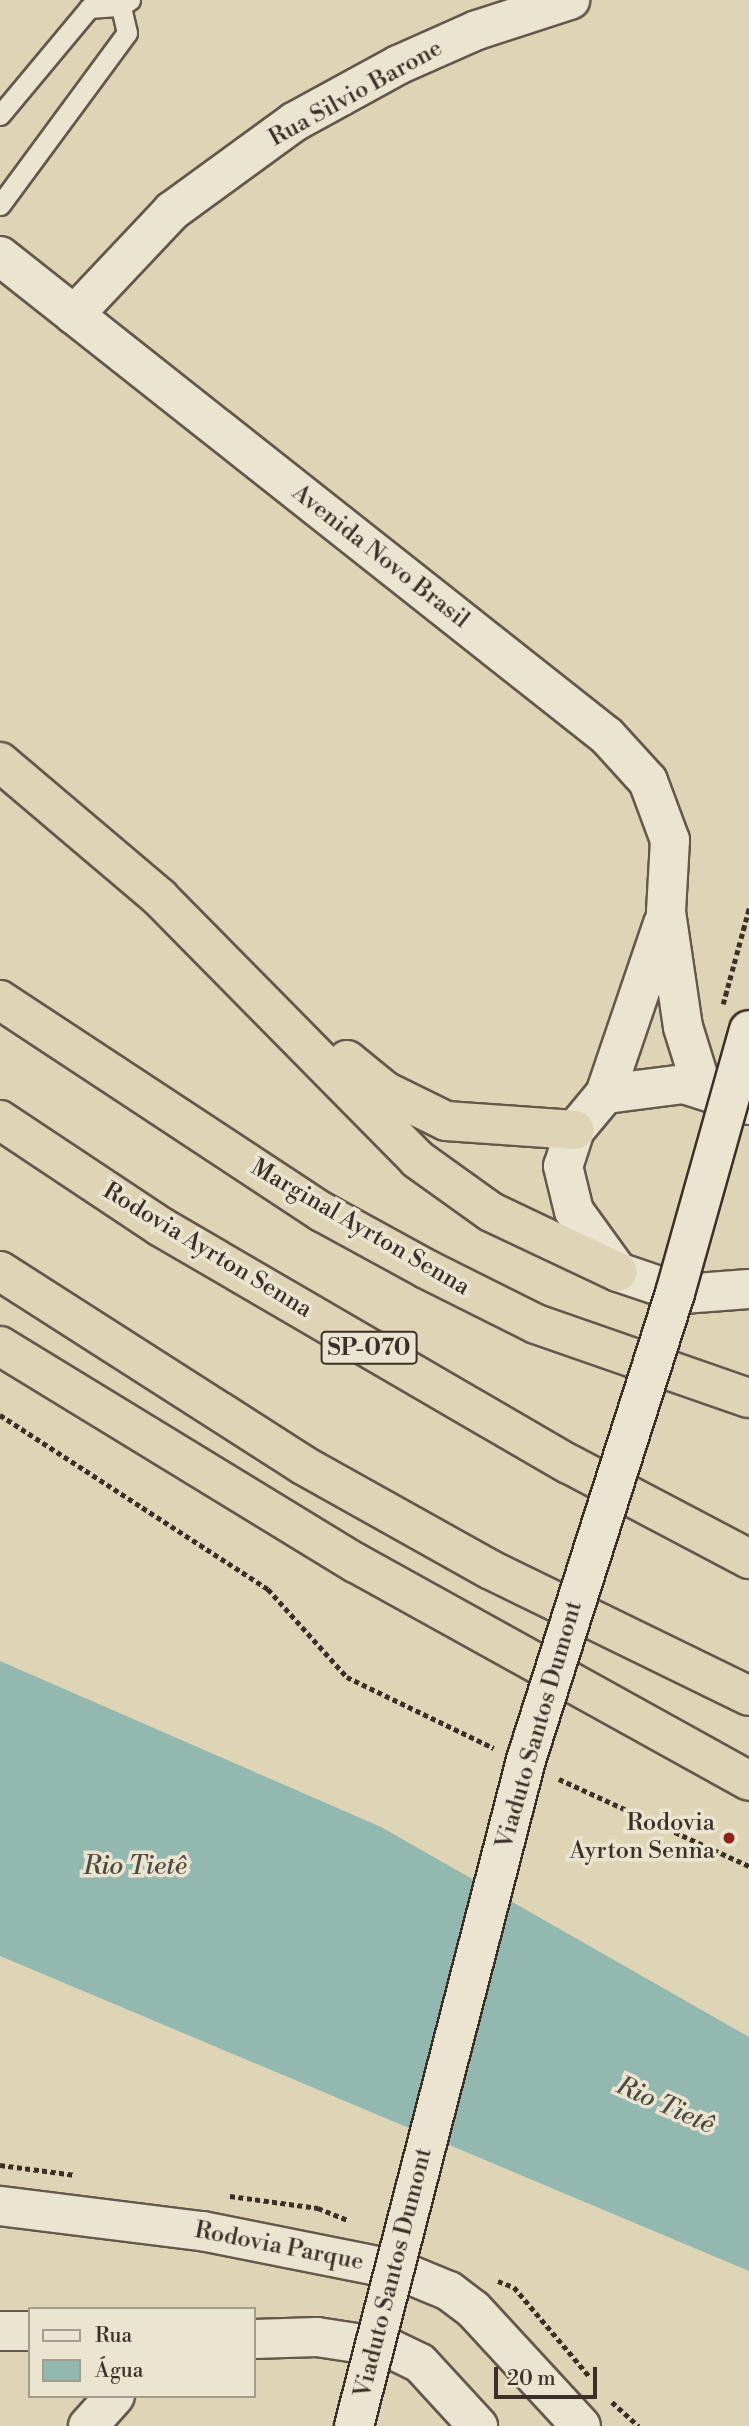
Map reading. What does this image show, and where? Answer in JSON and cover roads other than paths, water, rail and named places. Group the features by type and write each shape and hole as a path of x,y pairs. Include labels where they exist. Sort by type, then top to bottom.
{"highway":[{"path":"0,735 148,857 344,1058 385,1091 446,1121 575,1130"},
{"path":"0,762 159,897 417,1159 491,1212 618,1272"},
{"name":"Marginal Ayrton Senna","path":"0,1000 322,1212 426,1269 536,1324 749,1398"},
{"name":"Rodovia Ayrton Senna","path":"0,1119 173,1234 569,1464 749,1559"},
{"path":"0,1271 303,1465 491,1570 749,1696"},
{"path":"0,1346 356,1563 749,1781"}],"street":[{"name":"Rua Silvio Barone","path":"74,315 172,211 294,122 409,60 477,30 570,0"},
{"name":"Avenida Novo Brasil","path":"0,256 607,737 648,781 670,840 666,912 683,1027 702,1088"},
{"name":"Avenida Novo Brasil","path":"605,1094 666,912"},
{"name":"Viaduto Santos Dumont","path":"354,2426 526,1760 675,1293 749,1030"},
{"path":"749,1105 702,1088 656,1084 605,1094 575,1130 562,1166 565,1187 587,1233 618,1272 683,1294 749,1289"},
{"name":"Rodovia Parque","path":"0,2206 202,2231 398,2270 449,2291 473,2309 581,2426"},
{"path":"0,2331 28,2331"},
{"path":"256,2339 317,2337 389,2348 420,2363 478,2426"},
{"path":"88,2426 112,2398"}],"lane":[{"path":"0,115 89,8 126,3 127,33 0,205"}],"water":[{"name":"Rio Tietê","path":"0,1661 381,1827 749,2037 749,2271 0,1956"}],"place":[{"name":"Rodovia Ayrton Senna","path":"729,1838"}]}
